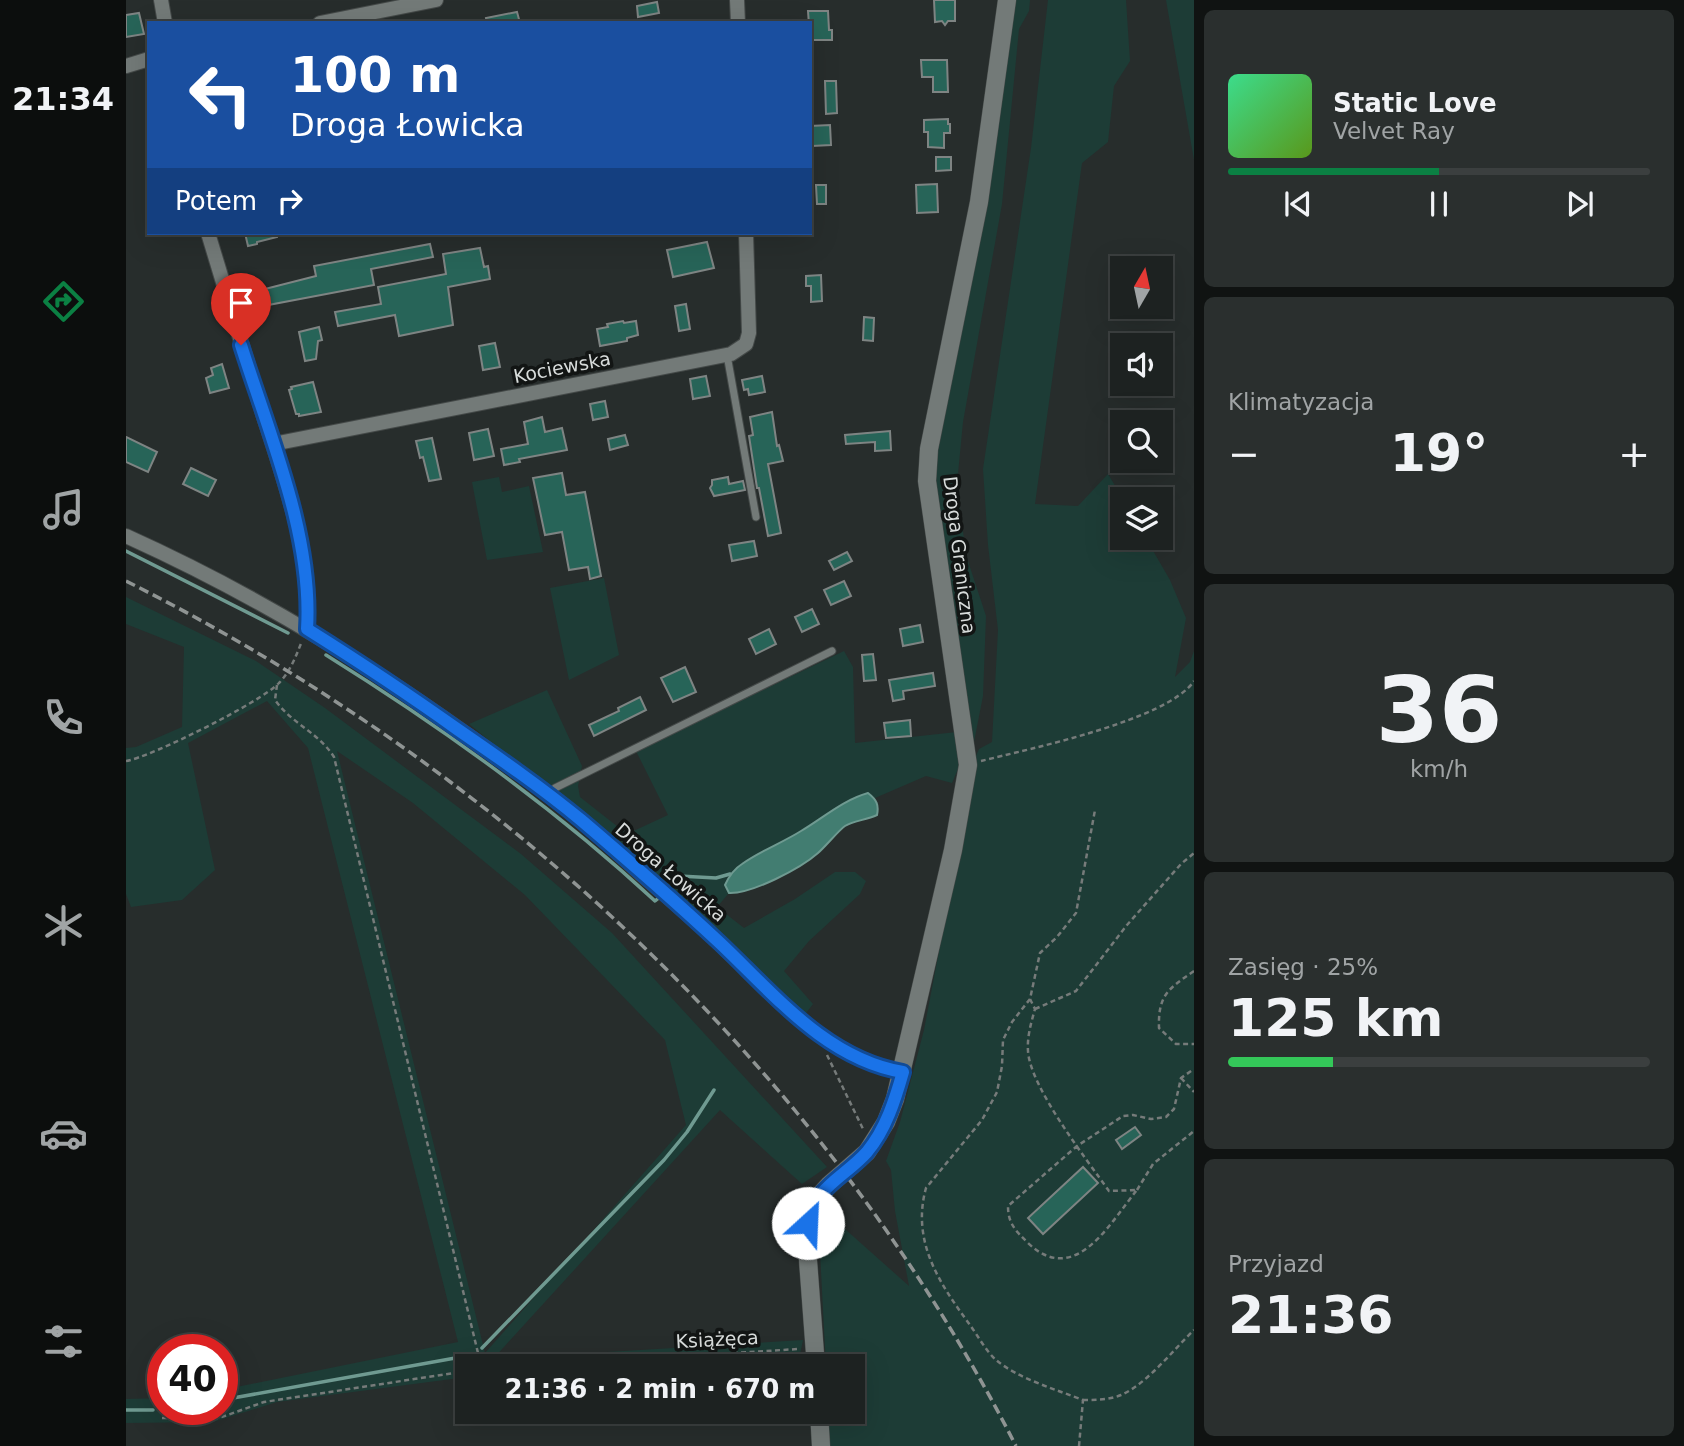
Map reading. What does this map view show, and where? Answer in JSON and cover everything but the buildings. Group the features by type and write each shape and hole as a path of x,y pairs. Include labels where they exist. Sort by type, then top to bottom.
{"street":[{"path":"161,0 165,21"},
{"path":"330,21 436,0"},
{"path":"737,0 738,21"},
{"name":"Droga Graniczna","path":"903,1072 953,850 968,765 927,481 929,449 979,202 1007,0"},
{"path":"126,66 147,60"},
{"path":"209,235 290,498 305,565 309,602 307,629"},
{"path":"727,355 741,349 748,339 746,235"},
{"name":"Kociewska","path":"273,444 727,355"},
{"name":"Droga Łowicka","path":"126,537 307,629 371,669 509,765 580,820 717,941 811,1029 834,1046 878,1068 903,1072"},
{"path":"815,1354 807,1247 810,1214 818,1197 829,1185 867,1152 886,1122 903,1072"},
{"path":"820,1424 821,1446"}],"lane":[{"path":"727,355 757,517"},
{"path":"548,795 555,788 832,651"}],"path":[{"path":"126,761 212,723 277,685 293,663 307,629"},
{"path":"968,765 1061,741 1146,713 1174,701 1194,681"},
{"path":"277,685 275,700 283,711 325,743 334,757 478,1354"},
{"path":"1095,810 1076,913 1040,953 1030,999 1012,1021 1003,1040 997,1092 982,1120 926,1188 922,1222 928,1256 940,1284 995,1360 1035,1382 1083,1400 1104,1399 1123,1394 1144,1379 1194,1329"},
{"path":"1035,1009 1076,991 1127,925 1194,853"},
{"path":"1194,971 1169,988 1158,1007 1158,1018 1159,1028 1176,1044 1194,1044"},
{"path":"1030,999 1035,1009 1029,1032 1028,1053 1034,1077 1109,1191 1137,1190"},
{"path":"811,1029 835,1068 863,1128 867,1152"},
{"path":"1194,1069 1181,1077 1174,1109 1166,1116 1151,1119 1123,1116 1077,1146 1008,1206 1011,1227 1044,1255 1071,1257 1084,1252 1137,1190 1153,1164 1194,1131"},
{"path":"1181,1077 1194,1092"},
{"name":"Książęca","path":"701,1354 764,1350 790,1354"},
{"path":"238,1411 264,1402 455,1373"},
{"path":"1079,1446 1083,1400"}],"shaded area":[{"path":"1013,0 1030,0 1029,11 1019,29 1002,204 963,422 957,484 966,555 986,616 983,696 974,742 935,481 938,448 986,201"},
{"path":"1048,0 1126,0 1130,61 1114,86 1108,142 1082,163 1035,504 1078,506 1108,474 1116,487 1110,487 1110,550 1153,550 1170,580 1186,618 1175,677 1190,662 1194,651 1194,1446 828,1446 827,1424 865,1424 865,1354 825,1354 818,1214 845,1229 909,1286 895,1211 891,1170 886,1161 900,1122 924,1030 944,925 964,784 979,749 992,742 998,630 983,469 1031,148"},
{"path":"1166,0 1194,0 1194,160"},
{"path":"499,477 502,492 529,486 543,552 487,560 472,482"},
{"path":"604,578 619,655 569,680 550,588"},
{"path":"126,597 256,661 325,708 521,854 612,933 827,1167 802,1184 720,1110 498,1354 455,1354 455,1379 277,1402 238,1414 238,1387 458,1342 308,748 267,701 188,743 215,870 182,900 131,907 126,894 126,748 136,747 182,727 184,647 126,624","holes":["337,751 413,803 525,895 665,1040 686,1125 485,1353"]},
{"path":"844,651 853,667 855,743 957,732 961,762 952,783 926,776 875,798 868,793 858,796 755,856 725,885 729,893 717,907 744,928 835,872 855,872 866,881 860,894 809,941 784,971 813,1004 803,1017 707,920 469,724 547,690 582,766 578,786 580,797 627,834 668,815 636,751"},
{"path":"868,793 877,803 877,815 845,826 818,853 788,873 763,885 729,893 725,885 739,866 842,805"},
{"path":"803,1340 800,1354 575,1354"},
{"path":"147,1398 147,1423 126,1423 126,1399"}],"waterway":[{"path":"126,551 288,633"},
{"path":"326,655 455,740 577,833 655,901 660,897"},
{"path":"673,883 679,876 716,878 730,874"},
{"path":"482,1348 664,1160 687,1132 714,1090"},
{"path":"238,1397 455,1358"},
{"path":"126,1410 147,1410"}],"railway":[{"path":"126,581 264,657 396,743 522,838 640,943 749,1057 849,1179 938,1309 1016,1446"}],"route":[{"path":"241,345 290,498 305,565 309,602 307,629 359,661 509,765 580,820 717,941 811,1029 834,1046 878,1068 903,1072 886,1122 867,1152 818,1197 808,1223"}]}
